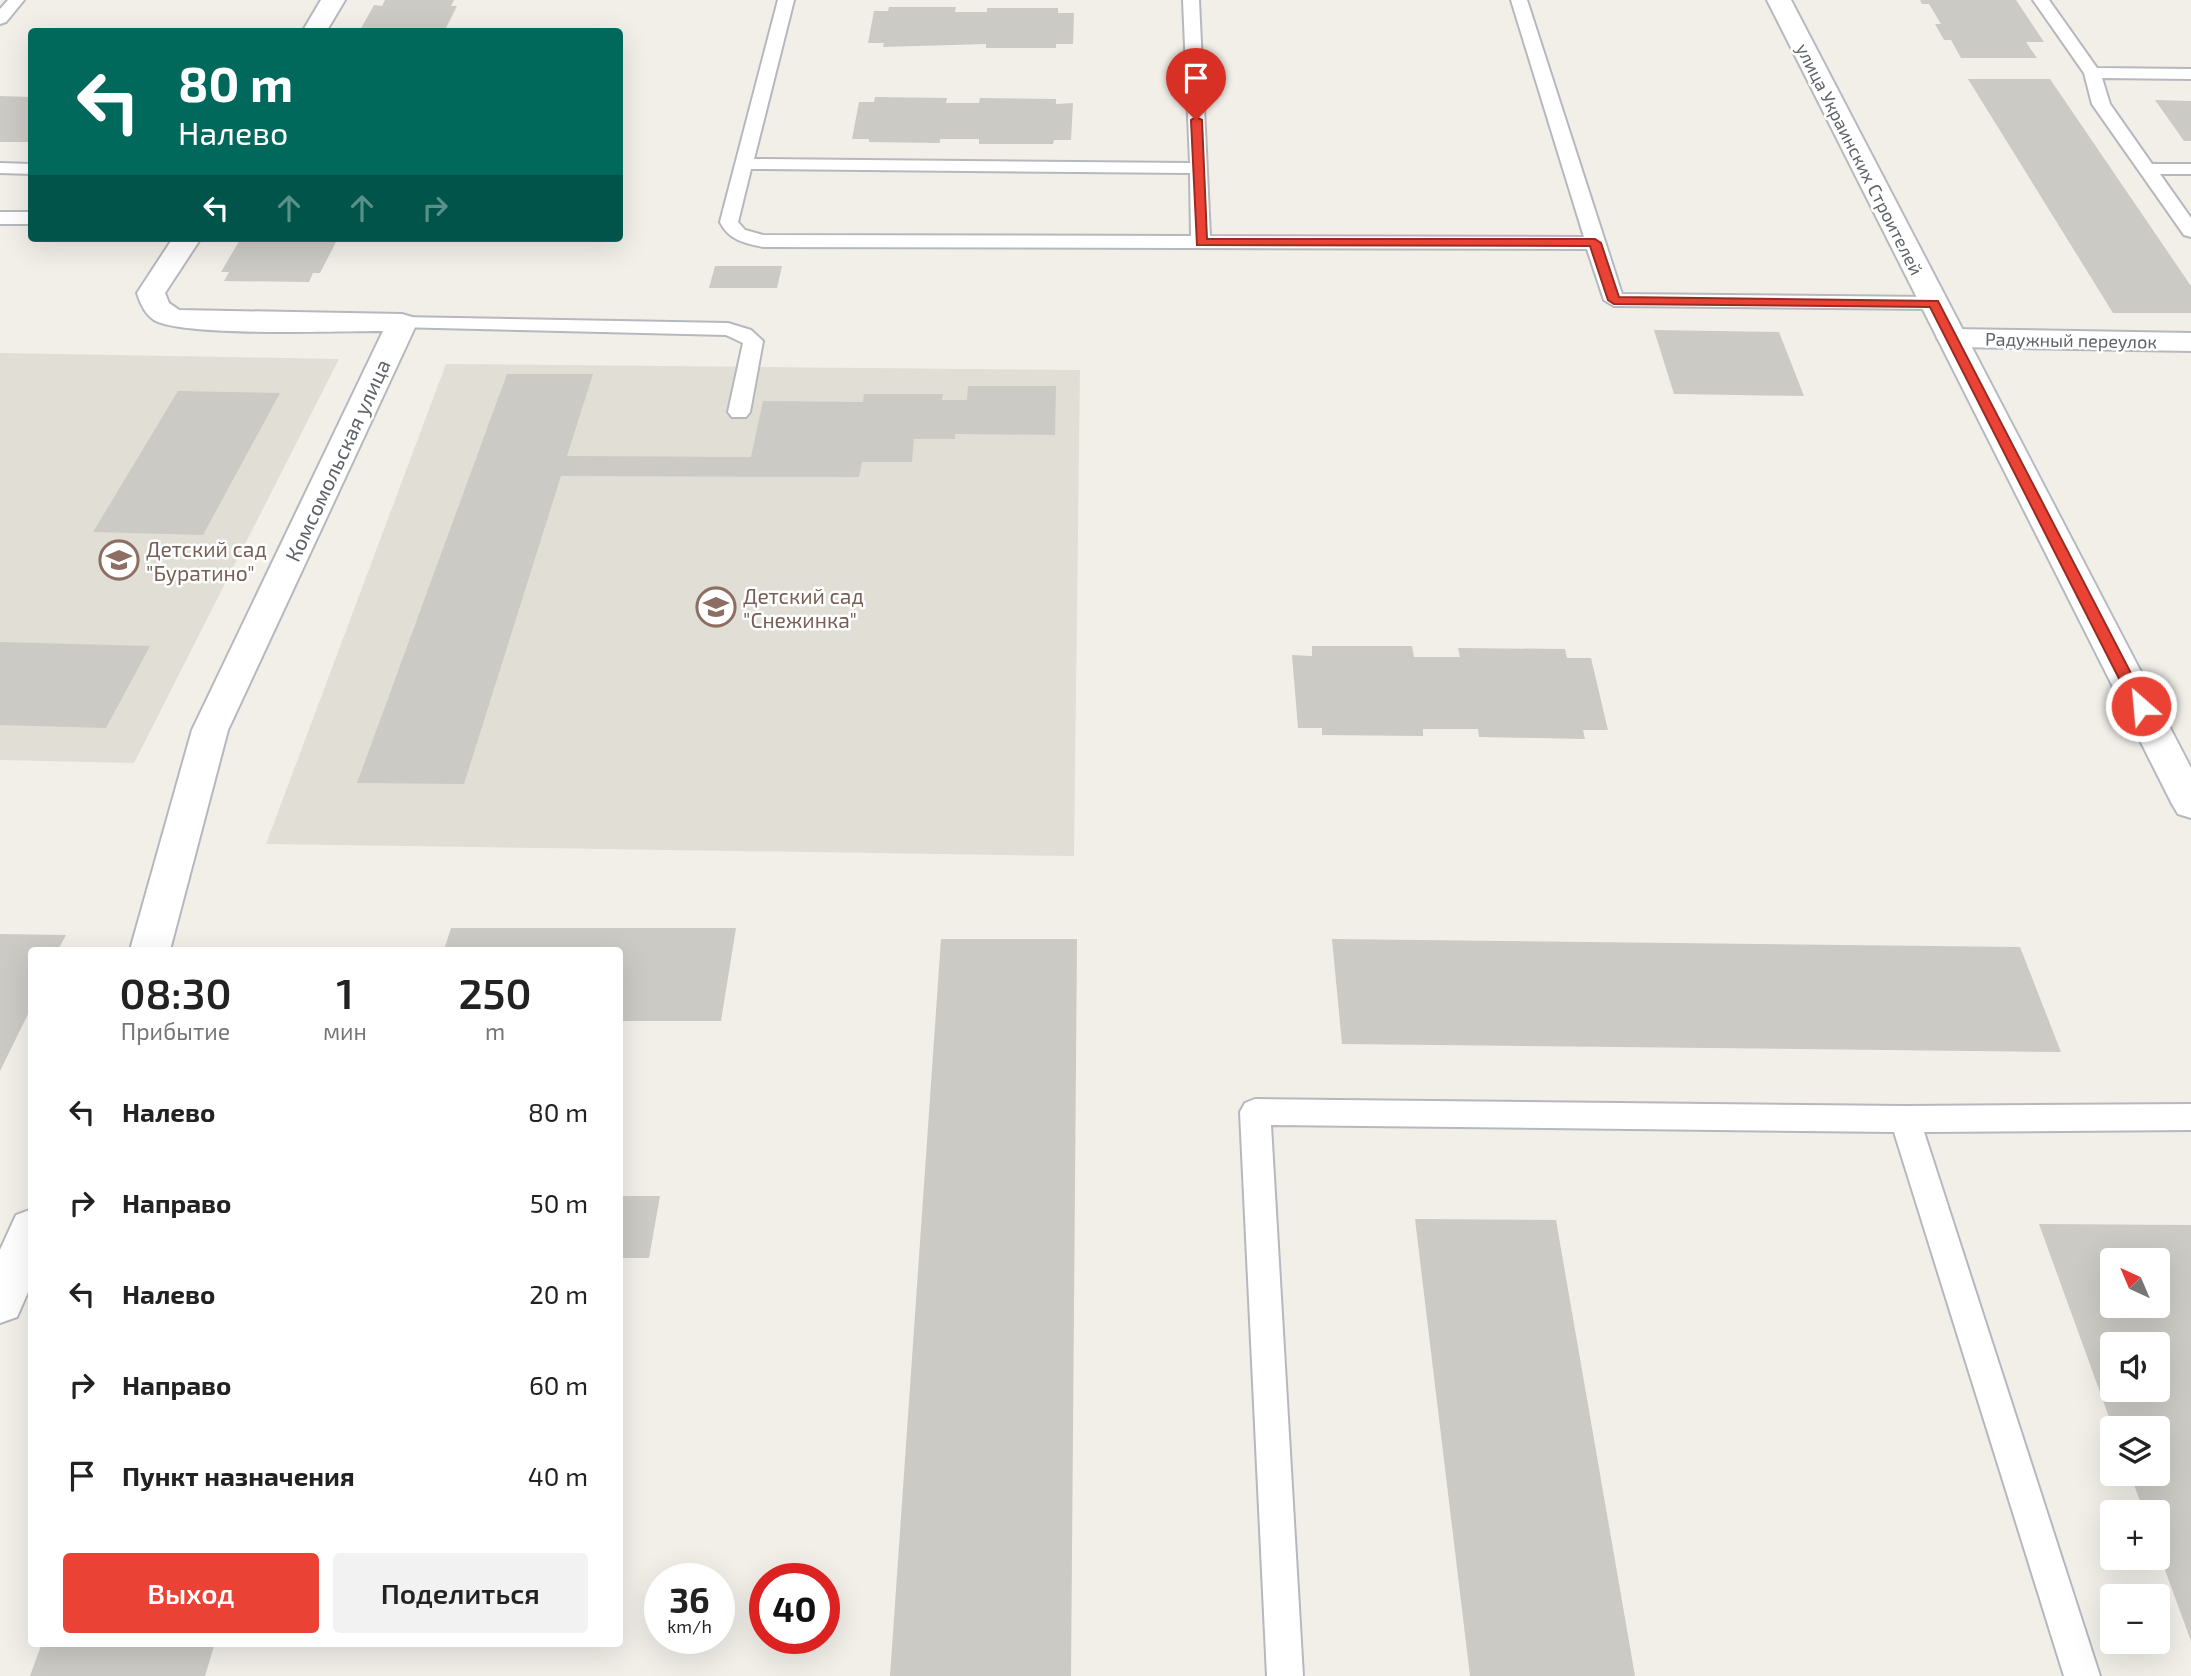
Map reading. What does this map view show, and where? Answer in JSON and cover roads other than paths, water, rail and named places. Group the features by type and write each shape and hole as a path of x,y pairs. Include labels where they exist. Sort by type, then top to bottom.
{"street":[{"path":"316,28 333,0"},
{"name":"улица Украинских Строителей","path":"1779,0 2191,804"},
{"path":"184,242 151,293 155,308 167,317 190,320 402,323"},
{"name":"Комсомольская улица","path":"151,947 210,730 402,323"},
{"name":"Радужный переулок","path":"1951,338 2191,342"},
{"path":"0,1301 28,1239"}],"lane":[{"path":"0,19 16,0"},
{"path":"786,0 729,222 733,231 745,237 763,241 1595,243"},
{"path":"1191,0 1202,242"},
{"path":"1519,0 1614,300 1934,303"},
{"path":"2041,0 2092,73 2101,104 2191,231"},
{"path":"2092,73 2191,74"},
{"path":"743,164 1199,168"},
{"path":"0,169 28,169"},
{"path":"2147,169 2191,169"},
{"path":"0,218 28,218"},
{"path":"402,323 728,329 744,334 753,341 739,412"},
{"path":"1285,1676 1255,1112 1905,1119 2191,1117"},
{"path":"1905,1119 2082,1676"}],"place":[{"name":"Детский сад \"Буратино\"","path":"119,560"},
{"name":"Детский сад \"Снежинка\"","path":"716,607"}]}
